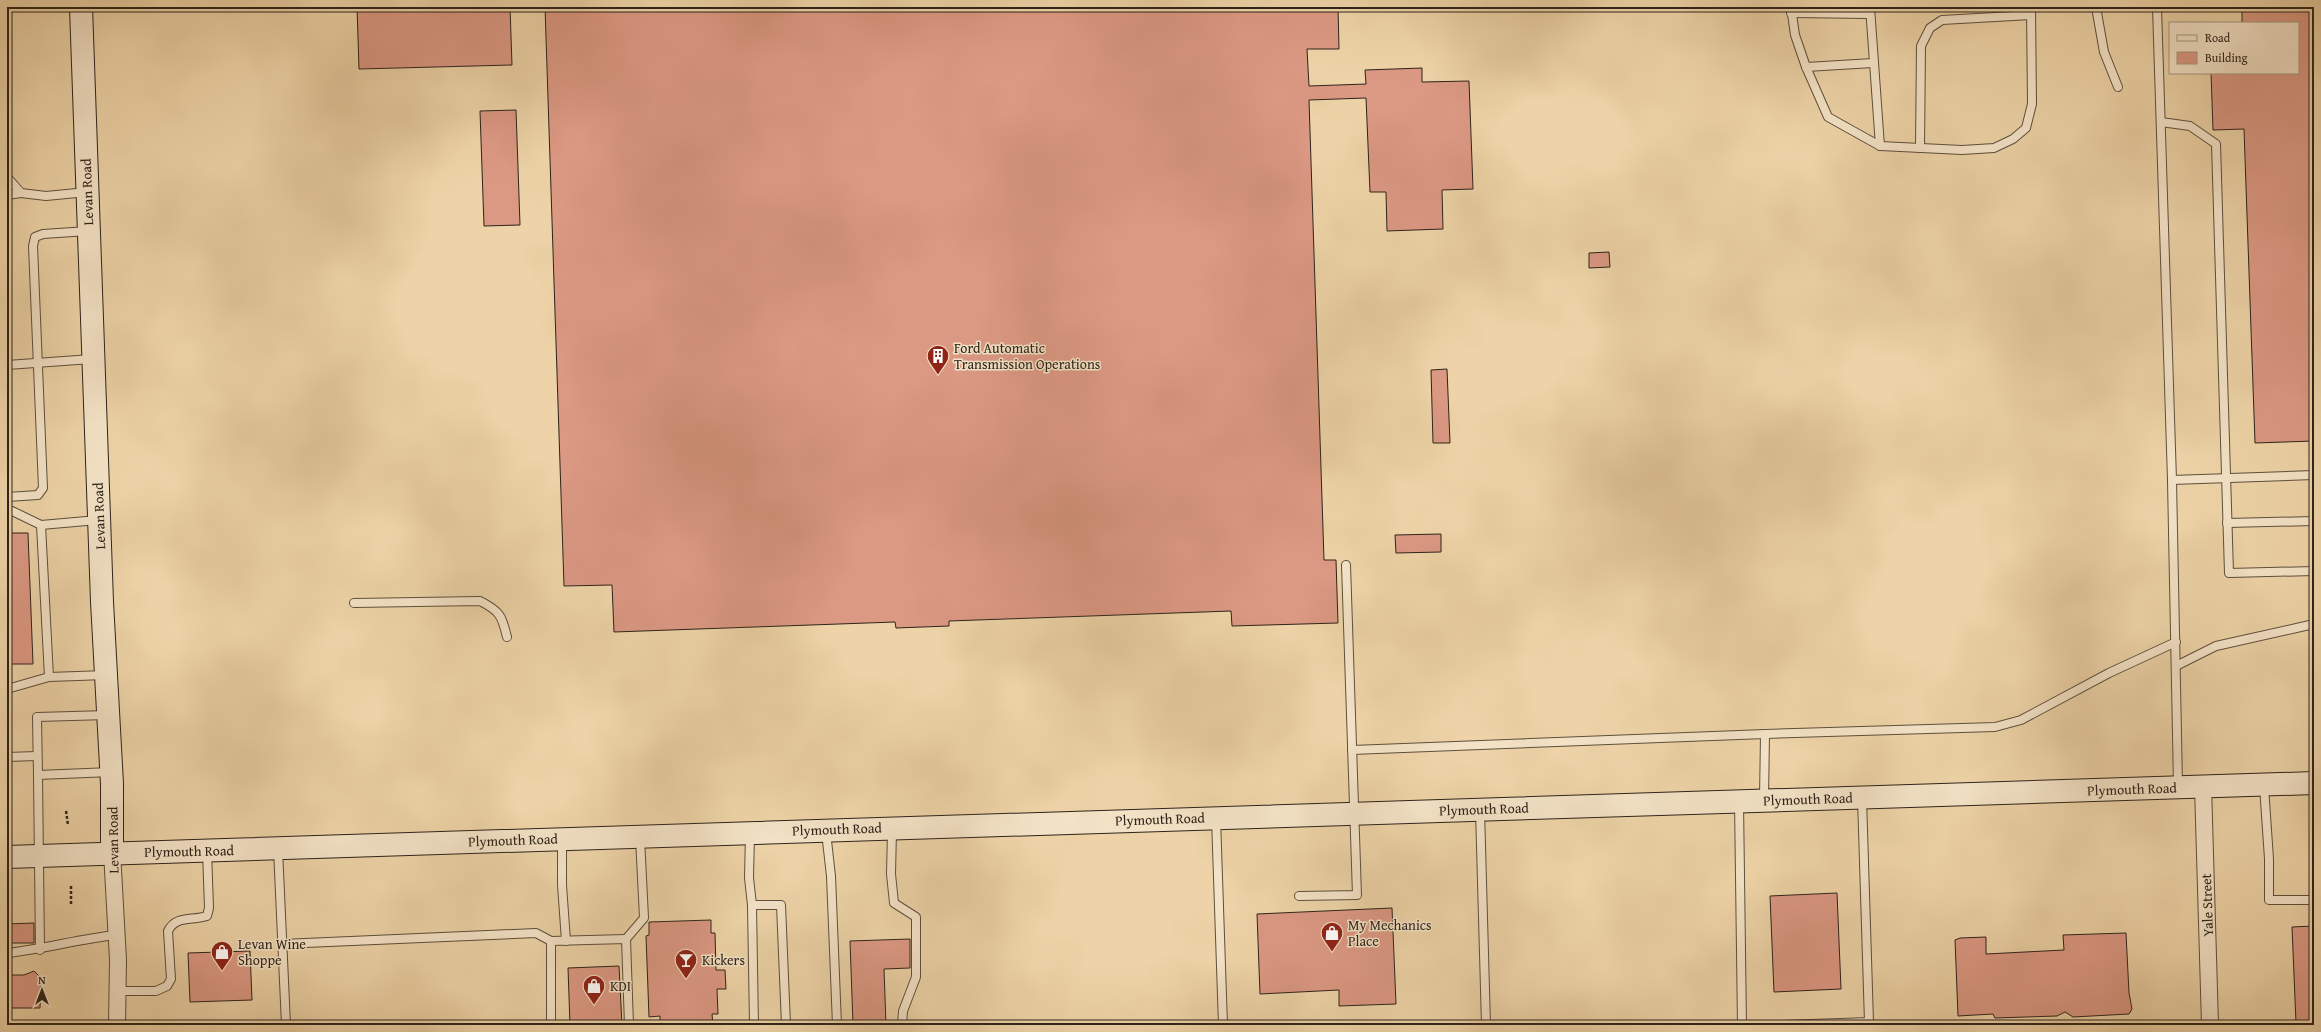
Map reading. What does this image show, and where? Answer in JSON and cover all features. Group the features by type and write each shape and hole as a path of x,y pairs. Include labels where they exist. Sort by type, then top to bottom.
{"main road":[{"name":"Levan Road","path":"81,7 99,520 109,715 112,852"},
{"name":"Plymouth Road","path":"7,857 112,852 278,848 2264,783 2314,783"}],"street":[{"name":"Yale Street","path":"2203,786 2210,1025"},
{"name":"Levan Road","path":"112,852 118,991 117,1025"}],"lane":[{"path":"2096,7 2104,52 2118,87"},
{"path":"2157,7 2172,480 2178,787"},
{"path":"1880,146 1870,11 1791,10 1806,67 1828,117 1880,146 1920,148 1962,150 1994,148 2012,139 2026,128 2032,104 2031,11 1942,20 1930,28 1921,46 1920,148"},
{"path":"1806,67 1873,63"},
{"path":"2161,122 2190,126 2216,144 2229,573 2314,571"},
{"path":"7,171 7,177 21,193"},
{"path":"7,195 21,193 46,196 87,192"},
{"path":"88,231 43,234 35,238 33,246 43,488 38,495 9,496 9,511 41,525 99,520"},
{"path":"7,365 93,359"},
{"path":"2172,480 2314,475"},
{"path":"2227,523 2314,521"},
{"path":"41,525 49,676"},
{"path":"1299,896 1357,895 1346,565"},
{"path":"354,603 480,601 496,609 503,620 507,637"},
{"path":"2176,666 2216,646 2314,624"},
{"path":"1352,750 1765,734 1995,727 2021,720 2109,673 2176,642"},
{"path":"7,689 49,676 107,675"},
{"path":"40,950 37,855 37,717 109,715"},
{"path":"1764,800 1765,734"},
{"path":"7,757 37,756"},
{"path":"38,775 111,772"},
{"path":"2264,783 2269,859 2269,900 2314,900"},
{"path":"1782,1025 1869,1022 1862,797"},
{"path":"1740,801 1742,1025"},
{"path":"1480,809 1486,1025"},
{"path":"1216,817 1223,1025"},
{"path":"892,828 891,874 894,902 916,917 916,976 903,1011 902,1025"},
{"path":"826,830 831,876 837,1025"},
{"path":"750,832 749,878 752,905 754,1025"},
{"path":"629,1025 626,938 644,918 640,836"},
{"path":"562,838 562,885 566,940"},
{"path":"278,848 286,1025"},
{"path":"118,991 156,991 167,986 171,979 168,931 171,924 178,920 199,919 206,916 209,908 206,850"},
{"path":"752,905 781,905 786,1025"},
{"path":"282,944 536,933 551,941 626,938"},
{"path":"7,953 40,950 86,938 116,935"},
{"path":"551,941 551,1025"}],"path":[{"path":"66,811 68,824"},
{"path":"71,886 71,905"}],"building":[{"path":"357,7 510,7 512,65 359,69"},
{"name":"Ford Automatic Transmission Operations","path":"545,7 1338,7 1339,49 1307,49 1309,86 1366,84 1365,70 1422,68 1422,82 1469,81 1473,189 1442,190 1443,229 1387,231 1386,192 1370,192 1366,98 1309,100 1324,560 1336,560 1338,623 1232,626 1231,611 949,621 949,626 896,628 895,622 614,632 612,585 564,586"},
{"path":"2242,7 2314,7 2314,441 2255,443 2244,129 2213,130 2211,74 2299,74 2299,22 2242,22"},
{"path":"516,110 520,225 484,226 480,111"},
{"path":"1609,252 1610,267 1589,268 1589,253"},
{"path":"1447,369 1450,443 1433,443 1431,370"},
{"path":"7,533 28,533 33,664 7,664"},
{"path":"1441,534 1441,552 1396,553 1395,535"},
{"path":"1837,893 1841,989 1774,992 1770,896"},
{"path":"1392,908 1396,1004 1339,1006 1339,990 1260,994 1257,914"},
{"name":"Kickers","path":"711,920 711,933 715,933 716,970 725,970 726,989 717,989 718,1014 712,1014 713,1025 660,1025 660,1016 649,1017 646,936 649,935 649,922"},
{"path":"34,923 34,943 7,943 7,924"},
{"path":"2314,926 2314,1022 2296,1023 2292,927"},
{"path":"2126,933 2129,993 2132,1009 2129,1014 2073,1017 2065,1012 2057,1016 1995,1018 1993,1014 1958,1016 1955,940 1960,938 1986,937 1986,954 2064,950 2063,935"},
{"path":"910,939 910,968 884,969 886,1025 853,1025 850,941"},
{"path":"250,951 252,1000 190,1002 188,953"},
{"path":"619,966 622,1025 570,1025 568,968"},
{"path":"34,971 41,978 40,1008 7,1008 7,975 24,975"}],"place":[{"name":"Ford Automatic Transmission Operations","path":"938,376"},
{"name":"My Mechanics Place","path":"1332,952"},
{"name":"Levan Wine Shoppe","path":"222,972"},
{"name":"Kickers","path":"686,980"},
{"name":"KDI","path":"594,1006"}]}
